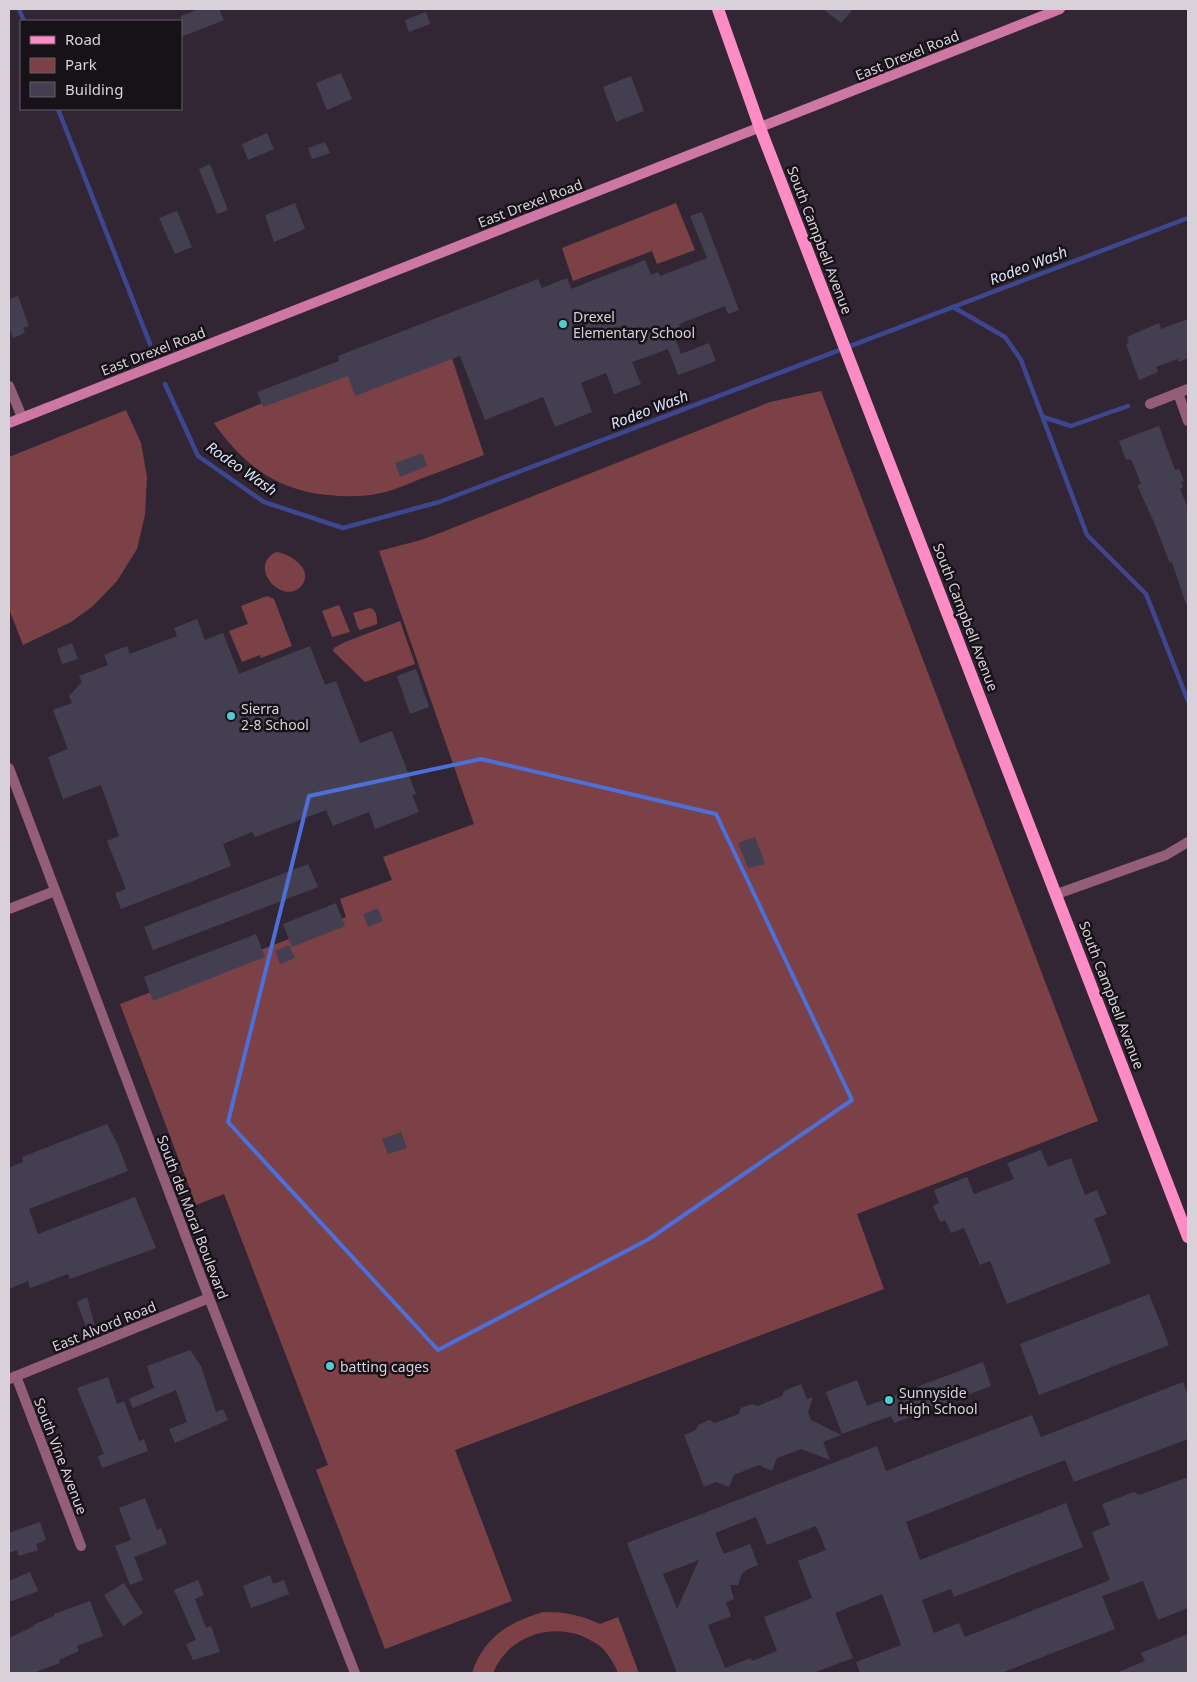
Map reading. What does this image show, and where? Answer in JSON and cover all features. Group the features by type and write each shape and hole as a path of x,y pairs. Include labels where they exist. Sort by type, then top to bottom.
{"main road":[{"name":"South Campbell Avenue","path":"718,9 760,128 839,328 1188,1237"}],"street":[{"name":"East Drexel Road","path":"9,422 1060,9"},
{"path":"9,386 22,417"},
{"path":"1150,404 1188,389"},
{"path":"1178,393 1188,421"},
{"name":"South del Moral Boulevard","path":"9,768 209,1298 355,1673"},
{"path":"1057,894 1166,855 1188,842"},
{"path":"9,909 55,892"},
{"name":"East Alvord Road","path":"12,1377 209,1298"},
{"name":"South Vine Avenue","path":"12,1377 81,1546"}],"highlighted area":[{"path":"481,759 716,814 852,1100 649,1239 438,1350 228,1122 309,796"}],"green space":[{"path":"676,203 695,250 657,264 652,251 573,281 562,248"},
{"path":"436,332 445,337 484,455 386,492 362,496 328,495 293,488 263,473 237,451 214,423"},
{"path":"821,391 1098,1121 857,1214 884,1289 455,1450 512,1601 385,1649 316,1470 328,1465 224,1194 196,1205 120,1004 346,917 340,899 392,880 383,857 474,824 379,551 440,533 770,402"},
{"path":"126,410 141,443 147,477 145,515 137,549 117,581 93,606 71,622 23,645 9,609 9,457"},
{"path":"276,552 293,559 305,573 302,585 294,591 286,592 278,589 266,575 265,567 268,559"},
{"path":"267,596 274,599 292,646 261,658 260,655 242,662 229,631 248,624 241,606"},
{"path":"339,605 350,632 332,637 322,611"},
{"path":"370,608 375,612 377,624 360,630 353,613"},
{"path":"400,621 415,664 365,682 333,651 334,648 345,642"},
{"path":"544,1612 573,1615 600,1624 618,1617 639,1673 618,1673 608,1655 597,1644 582,1636 569,1632 555,1631 530,1636 518,1642 499,1661 493,1673 472,1673 483,1650 499,1633 520,1620"}],"building":[{"path":"199,9 219,9 224,20 182,37 181,16"},
{"path":"823,9 853,9 841,23"},
{"path":"426,12 430,24 409,32 405,20"},
{"path":"341,73 352,99 327,110 316,83"},
{"path":"631,76 644,111 616,122 603,87"},
{"path":"267,133 274,149 248,160 242,144"},
{"path":"325,142 330,153 312,159 308,148"},
{"path":"210,164 228,210 217,214 199,169"},
{"path":"295,203 305,229 274,242 265,215"},
{"path":"177,211 192,247 175,254 159,218"},
{"path":"702,212 739,310 728,314 725,306 679,324 680,327 672,330 681,354 709,343 716,361 678,375 668,349 632,362 641,384 614,394 606,373 581,383 592,412 555,427 543,397 485,420 460,356 355,396 348,376 263,407 257,392 339,361 338,356 538,279 542,288 567,278 571,289 645,260 651,275 658,272 660,276 707,258 690,216"},
{"path":"18,296 29,326 23,328 25,333 13,338 9,327 9,299"},
{"path":"1188,319 1188,358 1179,362 1178,359 1156,367 1158,372 1139,380 1126,344 1129,343 1127,337 1159,323 1161,329"},
{"path":"1159,426 1175,470 1179,469 1184,481 1181,482 1183,487 1180,489 1188,508 1188,604 1186,604 1172,562 1170,563 1137,485 1141,484 1131,459 1126,460 1119,441"},
{"path":"422,453 427,466 400,477 395,463"},
{"path":"197,619 205,640 223,633 239,674 310,646 325,685 336,681 360,743 392,731 416,794 412,795 419,812 375,829 369,812 333,826 326,810 255,837 252,832 223,844 231,866 121,909 115,893 126,889 107,841 119,836 101,785 63,799 48,757 68,749 53,710 72,703 69,696 82,682 79,676 108,665 104,655 127,646 130,654 177,636 174,628"},
{"path":"72,643 78,659 62,664 57,649"},
{"path":"416,669 429,707 410,714 397,676"},
{"path":"755,837 765,864 748,868 738,843"},
{"path":"308,864 318,887 153,950 144,927"},
{"path":"336,903 345,926 292,947 283,924"},
{"path":"378,908 383,921 368,927 363,914"},
{"path":"256,934 265,957 153,1001 144,977"},
{"path":"289,945 295,958 280,964 275,951"},
{"path":"107,1124 128,1171 29,1209 38,1234 135,1197 156,1248 70,1279 68,1274 30,1288 28,1281 9,1289 9,1168 23,1162 22,1157"},
{"path":"401,1132 407,1148 388,1154 382,1139"},
{"path":"1041,1150 1048,1167 1071,1158 1085,1195 1097,1190 1107,1214 1094,1219 1111,1263 1007,1304 990,1261 980,1265 964,1228 951,1233 945,1220 940,1222 933,1206 939,1203 934,1190 967,1177 974,1194 1014,1179 1007,1163"},
{"path":"1149,1294 1169,1345 1039,1395 1020,1344"},
{"path":"87,1297 96,1330 88,1332 77,1302"},
{"path":"190,1350 201,1366 216,1412 223,1409 228,1420 175,1443 169,1429 187,1422 176,1390 133,1408 129,1399 154,1388 147,1366"},
{"path":"983,1362 991,1386 894,1423 891,1416 842,1434 826,1392 857,1380 867,1406"},
{"path":"108,1377 117,1404 124,1401 139,1441 144,1439 148,1451 102,1468 98,1456 104,1454 77,1388"},
{"path":"1183,1382 1188,1395 1188,1439 1074,1482 1065,1460 906,1522 920,1560 1066,1503 1083,1547 954,1597 951,1589 922,1600 934,1633 959,1623 965,1637 1110,1580 1092,1532 1110,1525 1102,1504 1134,1492 1139,1495 1188,1477 1188,1608 1158,1620 1143,1581 1102,1596 1115,1629 1001,1673 860,1673 856,1662 901,1645 882,1594 835,1613 853,1658 813,1673 677,1673 627,1543 877,1446 886,1471 1032,1415 1041,1437","holes":["756,1517 767,1545 816,1526 826,1550 798,1561 812,1598 764,1617 777,1651 752,1661 751,1658 725,1668 708,1625 731,1616 726,1602 734,1599 730,1585 738,1585 742,1574 746,1570 758,1565 750,1544 724,1554 715,1533","699,1560 677,1609 663,1574"]},
{"path":"801,1384 807,1399 813,1397 808,1412 811,1420 841,1435 823,1442 830,1460 801,1449 777,1458 772,1471 759,1465 734,1475 729,1487 716,1482 704,1487 684,1435 696,1430 698,1425 709,1420 715,1423 739,1414 741,1408 752,1404 758,1406 782,1396 784,1391"},
{"path":"145,1498 157,1530 161,1528 167,1544 134,1557 143,1580 130,1585 115,1546 131,1540 119,1508"},
{"path":"40,1522 46,1540 36,1544 38,1550 19,1556 17,1550 9,1553 9,1533"},
{"path":"30,1572 38,1591 9,1602 9,1581"},
{"path":"270,1575 273,1584 284,1580 289,1594 251,1608 243,1586"},
{"path":"198,1580 204,1595 195,1599 206,1628 211,1626 220,1652 193,1660 186,1644 196,1640 174,1590"},
{"path":"124,1583 143,1613 123,1626 104,1595"},
{"path":"90,1601 103,1636 77,1646 79,1651 59,1660 60,1663 33,1673 9,1673 9,1638 54,1616 54,1614"},
{"path":"1188,1634 1188,1673 1116,1673 1145,1661 1141,1653"}],"waterway":[{"path":"19,9 24,20"},
{"path":"58,110 150,344"},
{"name":"Rodeo Wash","path":"165,384 198,456 264,502 343,528 439,502 1188,218"},
{"path":"953,307 1005,337 1021,360 1087,535 1146,594 1188,701"},
{"path":"1043,417 1071,426 1128,406"}],"place":[{"name":"Drexel Elementary School","path":"563,324"},
{"name":"Sierra 2-8 School","path":"231,716"},
{"name":"batting cages","path":"330,1366"},
{"name":"Sunnyside High School","path":"889,1400"}]}
